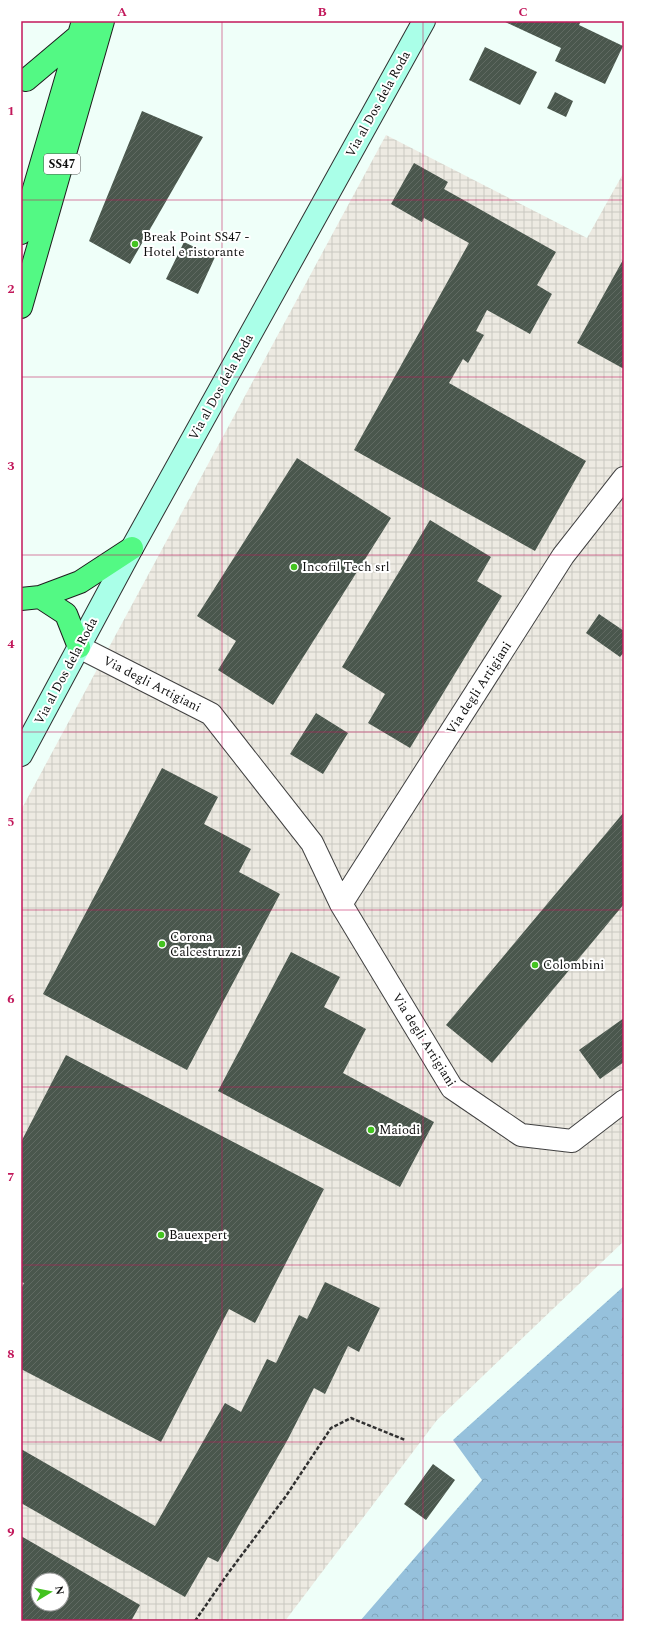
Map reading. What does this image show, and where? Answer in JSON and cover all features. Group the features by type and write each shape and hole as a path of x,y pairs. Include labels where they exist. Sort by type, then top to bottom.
{"highway":[{"name":"SS47","path":"21,307 104,21"},
{"name":"SS47","path":"21,233 80,29"},
{"path":"26,80 80,29"},
{"path":"30,598 80,582 132,548"},
{"path":"30,598 66,614 79,647"}],"main road":[{"name":"Via al Dos dela Roda","path":"21,755 132,548 424,21"}],"street":[{"name":"Via degli Artigiani","path":"341,904 563,556 624,478"},
{"name":"Via degli Artigiani","path":"79,647 211,714 312,843 341,904 452,1088 521,1135 572,1141 624,1101"}],"path":[{"path":"195,1621 229,1572 286,1496 331,1428 351,1418 405,1440"}],"shaded area":[{"path":"386,135 587,238 624,172 624,1241 437,1420 285,1621 21,1621 21,810"}],"green space":[{"path":"624,1286 624,1621 360,1621 482,1480 453,1440"}],"building":[{"path":"503,21 581,21 579,25 623,46 605,84 555,61 561,48"},
{"path":"485,47 537,72 520,105 469,80"},
{"path":"555,92 573,101 566,117 547,108"},
{"path":"142,111 203,137 130,264 89,241"},
{"path":"414,163 448,182 444,189 556,252 537,285 552,294 530,334 487,310 476,331 484,335 468,363 463,359 449,383 586,461 535,551 354,450 469,243 424,218 422,222 391,204"},
{"path":"184,242 215,257 198,294 166,279"},
{"path":"624,258 624,369 577,343"},
{"name":"Incofil Tech srl","path":"297,458 391,518 273,705 218,670 236,641 197,616"},
{"path":"430,520 491,557 477,581 502,596 410,748 368,723 385,694 342,667"},
{"path":"599,614 624,631 624,652 620,657 586,633"},
{"path":"316,713 348,733 323,774 290,754"},
{"name":"Corona Calcestruzzi","path":"162,768 218,797 204,824 251,849 239,872 280,894 187,1070 43,994"},
{"name":"Colombini","path":"624,812 624,904 492,1063 446,1025"},
{"path":"291,952 340,977 324,1007 366,1029 343,1073 434,1122 400,1187 218,1091"},
{"path":"624,1018 624,1062 600,1079 579,1050"},
{"name":"Bauexpert","path":"66,1055 324,1189 255,1323 229,1309 161,1442 21,1369 21,1289 24,1283 21,1282 21,1142"},
{"path":"325,1282 380,1308 359,1352 348,1346 325,1394 314,1388 288,1439 218,1562 208,1557 185,1597 21,1503 21,1449 155,1526 225,1403 241,1412 267,1359 276,1363 299,1315 307,1319"},
{"path":"433,1464 455,1480 426,1520 404,1504"},
{"path":"21,1536 140,1605 131,1621 21,1621"}],"place":[{"name":"Break Point SS47 - Hotel e ristorante","path":"135,244"},
{"name":"Incofil Tech srl","path":"294,567"},
{"name":"Corona Calcestruzzi","path":"162,944"},
{"name":"Colombini","path":"535,965"},
{"name":"Maiodi","path":"371,1130"},
{"name":"Bauexpert","path":"161,1235"}]}
